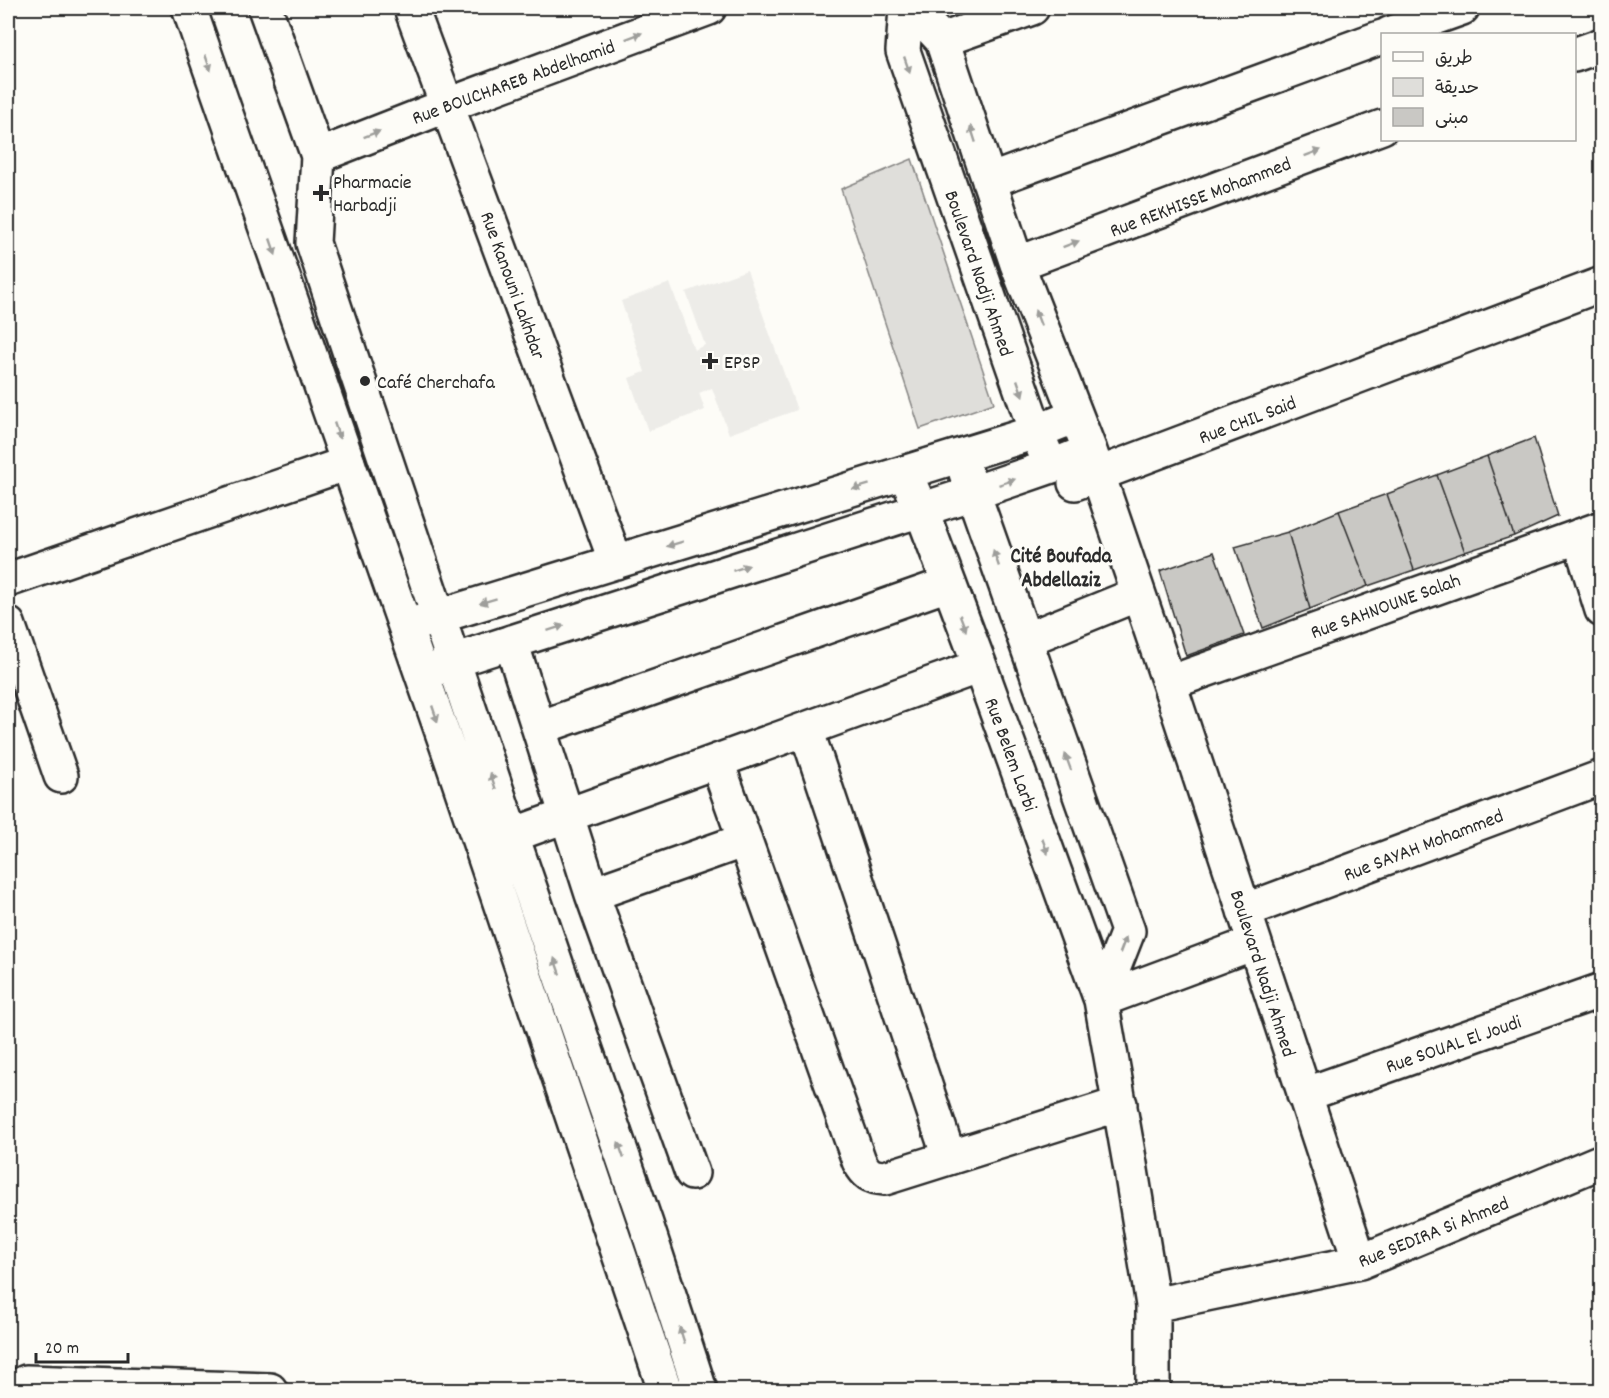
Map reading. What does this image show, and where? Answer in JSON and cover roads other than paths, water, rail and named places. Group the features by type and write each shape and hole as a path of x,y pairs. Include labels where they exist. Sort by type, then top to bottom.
{"street":[{"path":"189,8 422,675 665,1390"},
{"path":"265,8 318,156 313,243 700,1390"},
{"name":"Rue Kanouni Lakhdar","path":"411,8 616,562"},
{"name":"Rue BOUCHAREB Abdelhamid","path":"318,156 447,105 709,8"},
{"name":"Boulevard Nadji Ahmed","path":"906,8 903,51 1036,432 1079,469 1110,510 1138,594"},
{"path":"912,8 942,40 1017,264 1076,416 1079,469"},
{"path":"942,40 1032,8"},
{"path":"1392,33 1462,8"},
{"path":"989,181 1381,38"},
{"path":"1576,55 1602,45"},
{"name":"Rue REKHISSE Mohammed","path":"1017,264 1381,128"},
{"name":"Rue CHIL Said","path":"422,675 453,661 921,509 1079,469 1602,284"},
{"path":"405,627 960,456 1036,432 1076,416"},
{"path":"960,456 1128,931 1101,1000"},
{"path":"8,580 348,463"},
{"name":"Rue Belem Larbi","path":"905,473 921,509 980,666 1101,1000 1153,1305 1153,1390"},
{"path":"1590,532 1602,610"},
{"name":"Rue SAHNOUNE Salah","path":"1169,683 1590,532"},
{"path":"539,728 948,584"},
{"path":"1025,640 1138,594 1169,683"},
{"path":"8,624 61,776"},
{"path":"511,642 592,894 692,1173"},
{"path":"481,847 980,666"},
{"name":"Boulevard Nadji Ahmed","path":"1169,683 1360,1262"},
{"path":"806,729 949,1157"},
{"path":"717,762 864,1171 874,1177 885,1178 1120,1104"},
{"name":"Rue SAYAH Mohammed","path":"1244,911 1602,777"},
{"path":"592,894 745,840"},
{"path":"1101,1000 1254,943"},
{"name":"Rue SOUAL El Joudi","path":"1304,1095 1602,990"},
{"name":"Rue SEDIRA Si Ahmed","path":"1153,1305 1360,1262 1602,1161"},
{"path":"11,1390 26,1382 270,1390"}],"place":[{"name":"Pharmacie Harbadji","path":"321,193"},
{"name":"EPSP","path":"710,361"},
{"name":"Café Cherchafa","path":"365,381"}],"district":[{"name":"Cité Boufada Abdellaziz","path":"1061,567"}]}
